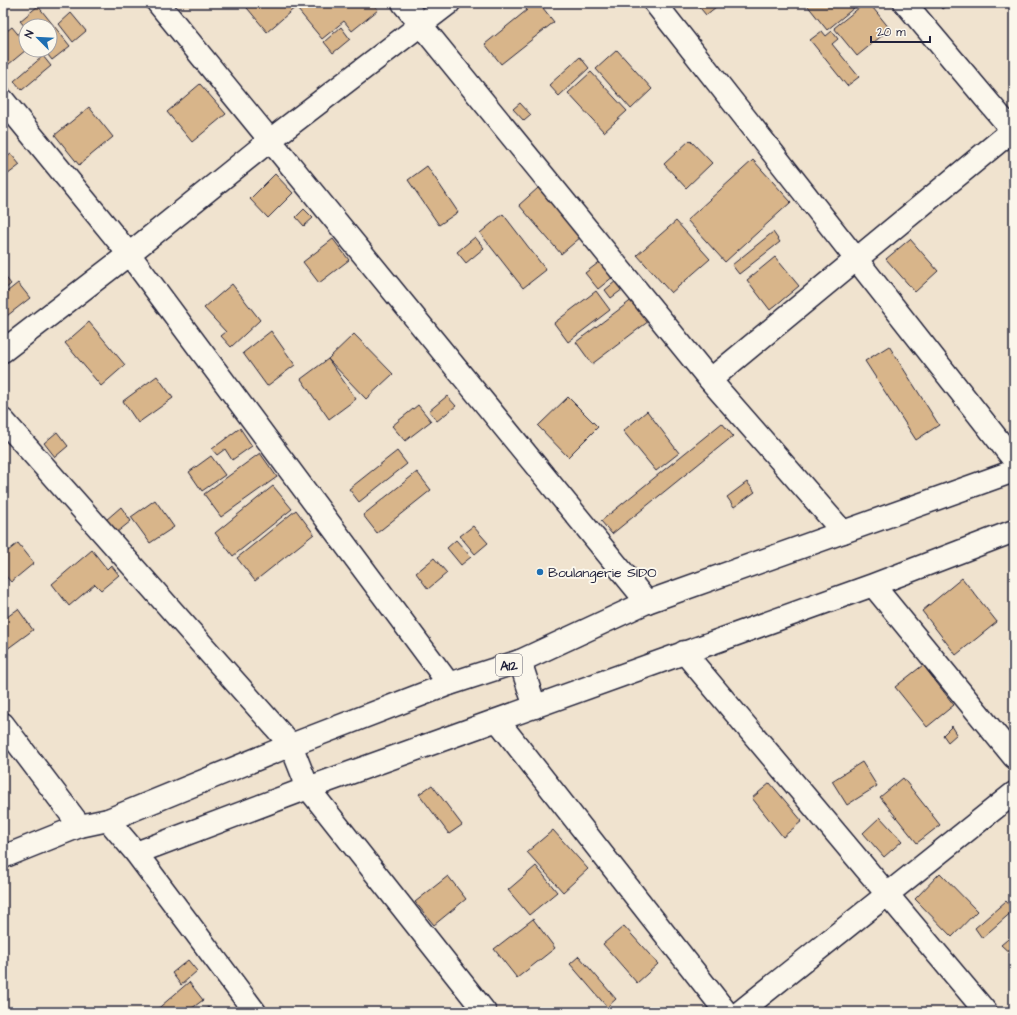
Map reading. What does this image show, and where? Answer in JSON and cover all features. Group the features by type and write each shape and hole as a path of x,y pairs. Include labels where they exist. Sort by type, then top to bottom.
{"street":[{"path":"158,3 269,141 647,602"},
{"path":"403,3 710,380 843,532"},
{"path":"3,351 129,254 269,141 449,3"},
{"path":"654,3 1014,460"},
{"path":"710,380 1013,130 905,3"},
{"path":"3,100 129,254 449,684"},
{"path":"3,420 291,745 308,788 485,1012"},
{"name":"A12","path":"3,857 80,826 108,820 291,745 449,684 520,661 647,602 1014,471"},
{"path":"136,853 308,788 498,721 684,652 873,586 1014,531"},
{"path":"873,586 1014,757"},
{"path":"684,652 986,1012"},
{"path":"520,661 535,707"},
{"path":"498,721 726,1012"},
{"path":"3,724 80,826"},
{"path":"740,1012 1014,793"},
{"path":"108,820 136,853 255,1012"}],"building":[{"path":"243,3 294,3 297,6 267,32"},
{"path":"306,3 373,3 378,10 352,31 344,21 322,39 298,10"},
{"path":"539,3 554,22 501,64 485,44 527,10 522,4"},
{"path":"696,3 721,3 706,15"},
{"path":"809,3 860,3 827,30 807,5"},
{"path":"865,3 869,3 890,29 857,56 834,28"},
{"path":"937,3 950,3 942,9"},
{"path":"38,6 48,18 24,18"},
{"path":"3,9 7,16 3,19"},
{"path":"71,13 86,31 73,42 59,24"},
{"path":"12,27 18,34 18,57 3,69 3,34"},
{"path":"341,27 350,39 333,53 324,42"},
{"path":"58,31 70,46 58,55"},
{"path":"822,31 826,36 832,31 838,39 832,44 859,77 847,86 810,40"},
{"path":"617,50 652,89 631,109 596,69"},
{"path":"580,57 589,68 559,96 549,85"},
{"path":"41,58 45,58 51,66 22,90 14,81"},
{"path":"591,72 627,111 604,132 568,93"},
{"path":"200,84 226,114 192,142 167,112"},
{"path":"520,103 531,115 524,121 513,109"},
{"path":"89,107 113,137 79,165 55,135"},
{"path":"690,140 712,163 686,188 664,164"},
{"path":"11,154 20,165 3,178 3,160"},
{"path":"753,160 791,202 725,262 687,220"},
{"path":"427,166 458,212 439,225 408,180"},
{"path":"275,174 293,193 268,218 250,199"},
{"path":"538,188 581,237 561,254 519,205"},
{"path":"304,209 313,218 304,226 296,217"},
{"path":"503,214 546,270 523,288 480,233"},
{"path":"676,221 710,259 671,293 637,255"},
{"path":"773,232 780,242 739,274 732,265"},
{"path":"475,237 484,248 466,263 457,252"},
{"path":"333,239 349,260 319,283 303,262"},
{"path":"910,239 938,271 915,292 886,259"},
{"path":"775,257 799,286 770,310 747,280"},
{"path":"602,260 614,276 598,289 585,273"},
{"path":"3,274 11,284 3,291"},
{"path":"616,281 623,289 611,298 605,290"},
{"path":"18,283 30,298 3,319 3,295"},
{"path":"232,284 260,320 231,347 221,336 226,332 204,308"},
{"path":"596,291 610,310 568,342 554,323"},
{"path":"633,299 649,321 592,364 576,342"},
{"path":"89,322 125,365 101,386 65,343"},
{"path":"271,331 295,365 267,386 243,353"},
{"path":"354,334 393,374 366,399 328,359"},
{"path":"889,346 939,425 916,440 865,361"},
{"path":"328,359 356,399 329,419 301,379"},
{"path":"157,376 173,398 138,423 123,401"},
{"path":"447,396 456,406 437,421 429,411"},
{"path":"568,397 598,427 568,457 538,426"},
{"path":"418,405 431,421 405,441 392,426"},
{"path":"647,411 679,453 656,471 623,431"},
{"path":"722,423 733,436 612,534 601,521"},
{"path":"240,428 252,446 232,460 225,449 217,455 212,449"},
{"path":"57,432 68,446 55,457 44,443"},
{"path":"397,451 407,464 359,502 349,489"},
{"path":"260,453 277,477 221,517 204,494"},
{"path":"211,456 225,475 202,491 189,472"},
{"path":"417,472 431,490 377,533 363,515"},
{"path":"747,482 755,492 734,507 727,497"},
{"path":"273,486 292,509 233,556 215,533"},
{"path":"155,500 174,527 150,543 131,517"},
{"path":"121,507 131,521 116,533 106,520"},
{"path":"296,510 314,534 255,581 237,558"},
{"path":"473,526 488,543 475,554 460,536"},
{"path":"456,540 471,557 461,565 447,548"},
{"path":"18,543 34,563 11,582 3,573 3,555"},
{"path":"92,550 107,569 111,565 119,575 101,590 95,584 69,606 52,584"},
{"path":"434,558 447,573 428,589 416,573"},
{"path":"962,578 997,622 956,655 922,611"},
{"path":"18,609 33,630 3,652 3,620"},
{"path":"923,665 954,705 927,727 895,687"},
{"path":"952,726 957,734 948,742 943,735"},
{"path":"862,762 877,786 847,805 832,781"},
{"path":"903,778 940,825 917,843 880,797"},
{"path":"770,783 802,821 783,837 752,798"},
{"path":"432,785 462,825 449,834 419,794"},
{"path":"880,817 902,841 884,857 863,833"},
{"path":"553,830 588,869 563,892 527,852"},
{"path":"536,866 557,892 529,915 508,890"},
{"path":"940,873 977,911 952,937 915,899"},
{"path":"448,876 466,899 434,925 415,902"},
{"path":"1006,901 1014,910 982,938 975,928"},
{"path":"533,919 555,948 517,978 494,949"},
{"path":"624,926 658,964 637,983 603,944"},
{"path":"1014,934 1014,957 1001,945"},
{"path":"579,956 616,999 607,1007 570,964"},
{"path":"188,960 197,971 181,985 172,973"},
{"path":"189,982 203,1000 187,1012 154,1012"},
{"path":"208,1007 212,1012 202,1012"}],"place":[{"name":"Boulangerie SIDO","path":"540,572"}]}
